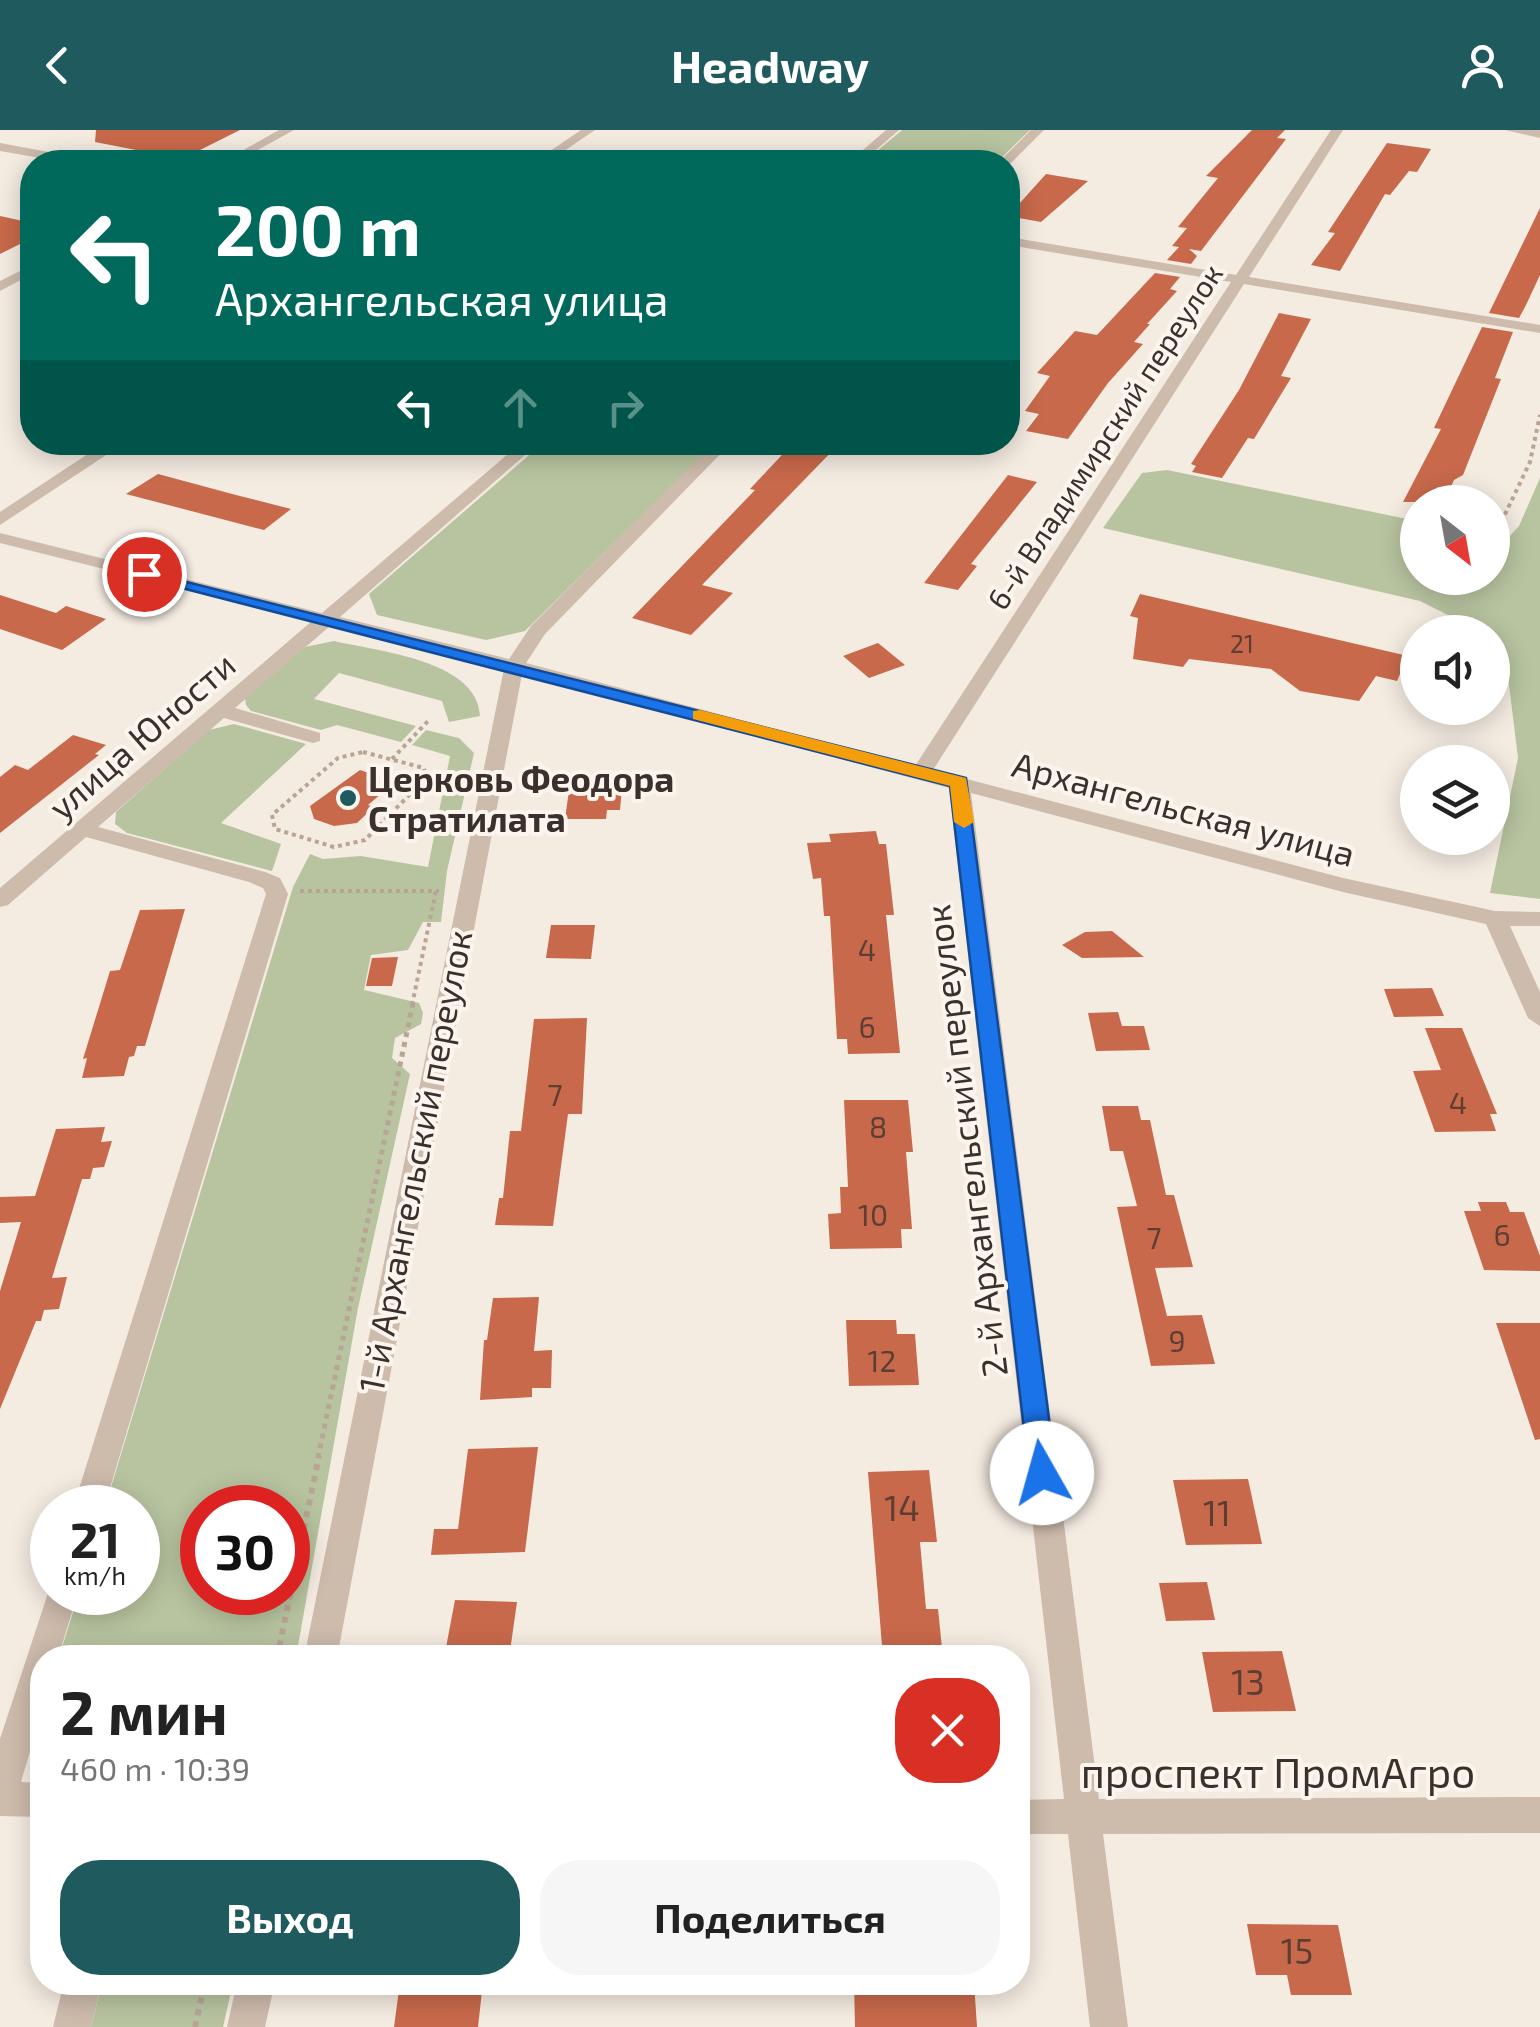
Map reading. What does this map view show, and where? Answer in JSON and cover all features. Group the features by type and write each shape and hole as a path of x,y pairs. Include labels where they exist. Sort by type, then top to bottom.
{"street":[{"path":"250,150 288,130"},
{"path":"558,150 589,130"},
{"path":"869,150 893,130"},
{"path":"1017,150 1038,130"},
{"name":"6-й Владимирский переулок","path":"921,773 1336,130"},
{"path":"1511,130 1540,134"},
{"path":"1020,243 1540,329"},
{"path":"0,520 98,455"},
{"name":"улица Юности","path":"0,900 517,455"},
{"path":"514,666 538,630 711,455"},
{"name":"Архангельская улица","path":"0,538 514,666 1343,885 1495,918 1540,919"},
{"name":"1-й Архангельский переулок","path":"323,1645 514,666"},
{"path":"220,710 313,737"},
{"name":"2-й Архангельский переулок","path":"959,782 1109,2027"},
{"path":"82,829 257,877 272,883 277,894 95,1485"},
{"path":"1495,918 1540,1018"},
{"path":"46,1645 55,1615"},
{"path":"30,1698 0,1797 30,1799"},
{"name":"проспект ПромАгро","path":"1030,1817 1540,1815"},
{"path":"72,2027 80,1995"},
{"path":"246,2027 253,1995"}],"path":[{"path":"1510,504 1530,462 1540,416"},
{"path":"392,760 428,721"},
{"path":"363,752 392,760 424,768 426,778 365,840 334,847 275,829 272,815 338,758 363,752"},
{"path":"277,894 468,890"},
{"path":"279,1645 436,891"},
{"path":"195,2027 202,1995"}],"green space":[{"path":"902,130 1030,130 1009,150 878,150"},
{"path":"529,455 703,455 525,631 486,640 377,615 369,594"},
{"path":"1167,470 1400,518 1400,595 1510,595 1510,536 1519,526 1540,478 1540,899 1490,893 1498,855 1510,855 1510,797 1518,758 1510,693 1510,615 1448,615 1420,601 1103,528 1142,473"},
{"path":"334,641 398,654 444,670 475,697 480,716 449,722 442,701 339,673 314,699 416,726 401,742 337,725 321,730 251,711 246,705 245,697 305,647"},
{"path":"234,724 306,744 221,823 281,844 272,871 127,833 115,824 116,812 209,730"},
{"path":"426,730 459,738 474,753 447,871 441,922 423,922 408,950 371,955 364,990 419,1003 423,1013 421,1024 395,1038 392,1058 410,1074 358,1308 310,1578 310,1485 180,1485 180,1615 303,1615 298,1645 63,1645 72,1615 160,1615 160,1485 112,1485 293,887 310,854 323,859 361,856 428,867 450,756 412,745"},
{"path":"99,1995 230,1995 223,2027 91,2027"}],"building":[{"path":"96,130 240,130 200,150 136,150 95,142"},
{"path":"1252,130 1285,130 1277,138 1286,139 1201,251 1189,249 1197,256 1191,264 1167,260 1179,247 1172,246 1187,228 1178,227 1218,178 1206,176"},
{"path":"1387,143 1431,149 1417,172 1409,171 1390,195 1385,194 1340,271 1311,265 1335,233 1328,232"},
{"path":"1046,174 1088,181 1041,222 1020,218 1020,203"},
{"path":"1540,208 1540,275 1527,303 1519,318 1489,313"},
{"path":"0,216 20,220 20,244 0,254"},
{"path":"1155,273 1180,277 1170,289 1177,291 1147,324 1134,342 1143,344 1108,383 1068,439 1026,431 1039,414 1025,411 1050,376 1037,373 1075,331 1097,335"},
{"path":"1279,313 1311,319 1281,376 1291,378 1254,439 1248,438 1222,478 1192,472 1196,466 1191,464 1239,390"},
{"path":"1482,327 1513,332 1495,378 1501,379 1463,475 1452,485 1412,485 1441,429 1434,428"},
{"path":"782,455 828,455 702,585 733,593 691,635 632,618 755,490 750,489"},
{"path":"158,474 291,509 264,530 126,494"},
{"path":"1008,475 1037,482 971,564 977,566 958,590 924,583"},
{"path":"1140,594 1400,654 1400,674 1397,681 1376,676 1359,701 1300,691 1271,669 1189,659 1183,667 1133,659 1138,618 1130,616"},
{"path":"0,595 56,613 66,606 106,619 62,650 0,629"},
{"path":"878,643 905,665 869,678 843,656"},
{"path":"73,735 106,745 95,754 99,755 0,833 0,777 15,765 28,770"},
{"name":"Церковь Феодора Стратилата","path":"360,770 395,782 368,805 374,807 357,823 334,826 314,819 310,806"},
{"path":"571,776 623,776 620,810 607,810 606,819 565,819"},
{"path":"876,831 879,844 886,844 894,915 886,915 900,1053 848,1054 847,1039 837,1039 830,916 824,916 821,878 813,879 807,843 831,842 829,834"},
{"path":"185,909 145,1046 137,1046 134,1056 129,1057 124,1076 82,1078 87,1058 83,1059 110,971 120,970 140,910"},
{"path":"551,925 595,925 591,959 546,958"},
{"path":"1112,931 1144,957 1082,958 1062,945 1085,932"},
{"path":"398,957 392,986 366,986 372,958"},
{"path":"1432,988 1444,1016 1394,1017 1384,989"},
{"path":"1118,1012 1122,1026 1144,1026 1150,1050 1096,1051 1088,1013"},
{"path":"587,1018 582,1114 568,1114 553,1226 495,1225 499,1198 503,1198 510,1131 521,1131 534,1019"},
{"path":"1425,1028 1462,1028 1497,1114 1490,1114 1496,1131 1435,1132 1413,1071 1441,1070"},
{"path":"844,1100 908,1100 913,1152 906,1152 912,1229 901,1229 902,1248 830,1249 828,1214 841,1213 840,1187 848,1187"},
{"path":"1102,1106 1138,1106 1141,1120 1150,1120 1166,1195 1174,1195 1193,1267 1155,1268 1167,1316 1202,1315 1215,1364 1151,1366 1117,1207 1137,1206 1123,1151 1110,1151"},
{"path":"105,1127 101,1142 112,1141 104,1167 93,1168 90,1179 82,1179 52,1278 67,1277 59,1309 44,1310 41,1321 36,1321 0,1409 0,1291 21,1222 0,1223 0,1197 35,1196 56,1129"},
{"path":"1478,1202 1506,1202 1510,1212 1524,1212 1540,1256 1540,1271 1484,1270 1464,1211 1481,1211"},
{"path":"539,1297 534,1351 552,1350 551,1388 532,1388 532,1397 480,1400 484,1340 493,1298"},
{"path":"846,1320 896,1320 897,1334 915,1334 919,1385 849,1386"},
{"path":"1496,1323 1540,1323 1540,1439 1535,1440"},
{"path":"538,1447 525,1552 431,1555 434,1529 458,1529 468,1449"},
{"path":"929,1470 937,1542 920,1542 926,1609 938,1609 942,1645 882,1645 868,1472"},
{"path":"1248,1479 1262,1544 1186,1545 1173,1480"},
{"path":"1207,1582 1215,1620 1166,1621 1159,1583"},
{"path":"455,1600 517,1602 511,1645 446,1645"},
{"path":"1282,1651 1296,1711 1213,1712 1202,1652"},
{"path":"1247,1924 1338,1925 1352,1995 1291,1995 1287,1975 1256,1975"},
{"path":"398,1995 482,1995 478,2027 394,2027"},
{"path":"854,1995 975,1995 977,2027 855,2027"}],"slow traffic":[{"path":"700,715 959,782 964,822"}],"place":[{"name":"Церковь Феодора Стратилата","path":"348,798"}],"route":[{"path":"144,574 959,782 1042,1473"}]}
